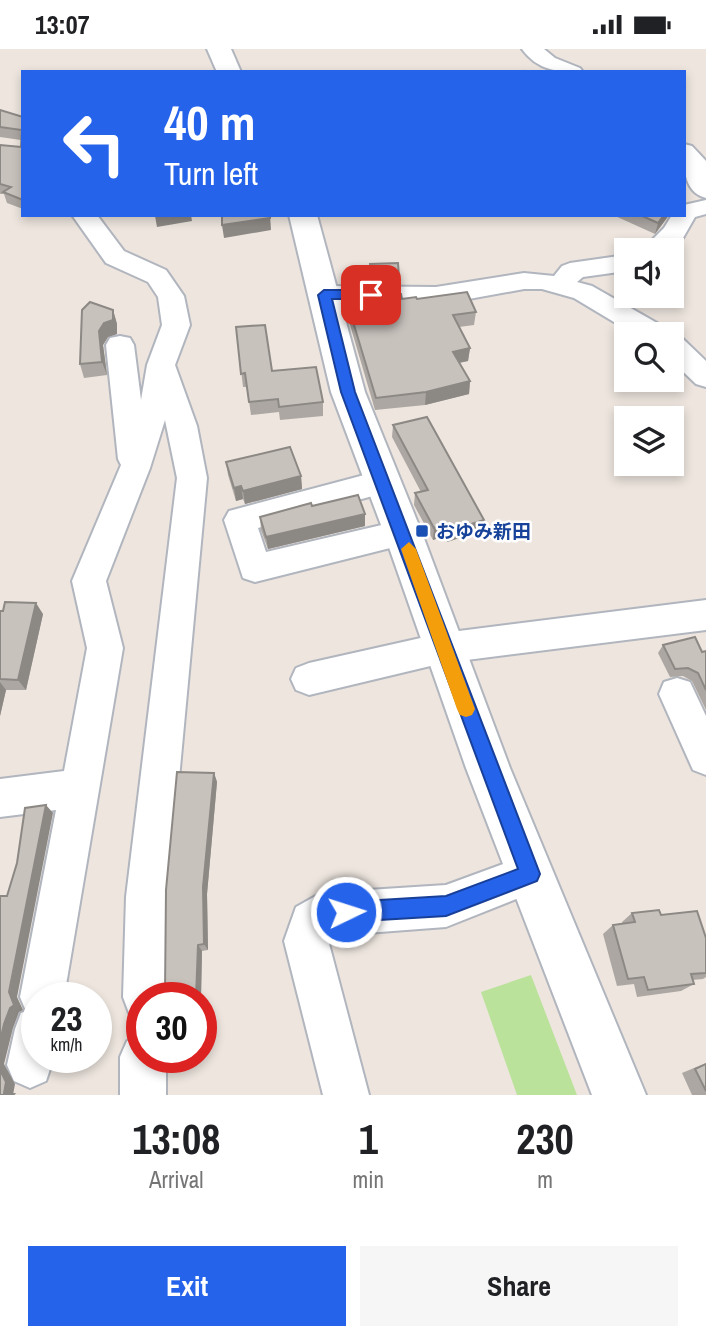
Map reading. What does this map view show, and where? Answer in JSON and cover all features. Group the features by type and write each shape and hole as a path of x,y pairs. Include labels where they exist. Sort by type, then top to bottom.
{"street":[{"path":"219,49 228,70"},
{"path":"532,49 548,62 568,70"},
{"path":"686,154 696,165 698,183 706,191"},
{"path":"668,238 692,210"},
{"path":"45,982 105,648 89,581 135,468 153,413 161,365 176,325 171,296 157,276 114,257 86,217"},
{"path":"304,217 348,392 530,874 619,1095"},
{"path":"561,285 571,272 614,265"},
{"path":"324,295 436,296 524,282 561,285 583,292 634,322"},
{"path":"120,345 135,468"},
{"path":"684,356 706,377"},
{"path":"145,982 147,897 192,478 182,426 161,365"},
{"path":"383,482 240,520 255,568 403,533"},
{"path":"309,679 443,648 706,615"},
{"path":"677,694 706,757"},
{"path":"0,798 80,788"},
{"path":"346,1095 305,941 311,920 321,914 446,906 530,874"},
{"path":"143,1095 144,1073"}],"green space":[{"path":"531,975 577,1095 517,1095 481,992"}],"building":[{"path":"0,110 21,116 21,130 0,127"},
{"path":"0,145 21,147 21,199 3,192 11,187 0,184"},
{"path":"222,217 270,217 270,218 222,225"},
{"path":"644,217 662,217 658,223"},
{"path":"398,263 399,277 370,277 370,264"},
{"path":"467,292 476,312 453,315 470,348 453,352 470,381 426,392 376,398 348,305 371,301 370,294 401,294 402,299 417,299"},
{"path":"90,302 113,310 113,320 104,323 99,331 102,362 80,364 82,310"},
{"path":"265,325 272,371 316,367 323,402 279,407 278,399 249,402 245,373 241,374 236,327"},
{"path":"427,417 484,520 449,531 446,525 434,528 415,493 428,490 393,425"},
{"path":"290,447 301,476 243,491 241,486 234,488 226,462"},
{"path":"358,495 365,514 266,537 260,517 311,503 312,506"},
{"path":"5,602 36,603 18,680 0,679 0,611 3,611"},
{"path":"695,637 702,652 706,651 706,690 698,673 688,668 675,669 663,645"},
{"path":"177,772 214,773 203,887 204,944 198,945 197,982 165,982 166,890"},
{"path":"46,805 9,992 14,1005 10,1008 0,1041 0,896 7,896 17,863 25,808"},
{"path":"659,910 661,915 697,911 706,938 706,973 691,974 694,984 648,990 644,977 628,979 613,925 635,922 632,913"},
{"path":"706,1064 706,1091 695,1069"},
{"path":"0,1070 6,1082 4,1093 13,1095 0,1095"}],"slow traffic":[{"path":"409,549 466,709"}],"place":[{"name":"おゆみ新田","path":"422,531"}],"route":[{"path":"346,912 446,906 530,874 348,392 324,295 371,295"}]}
